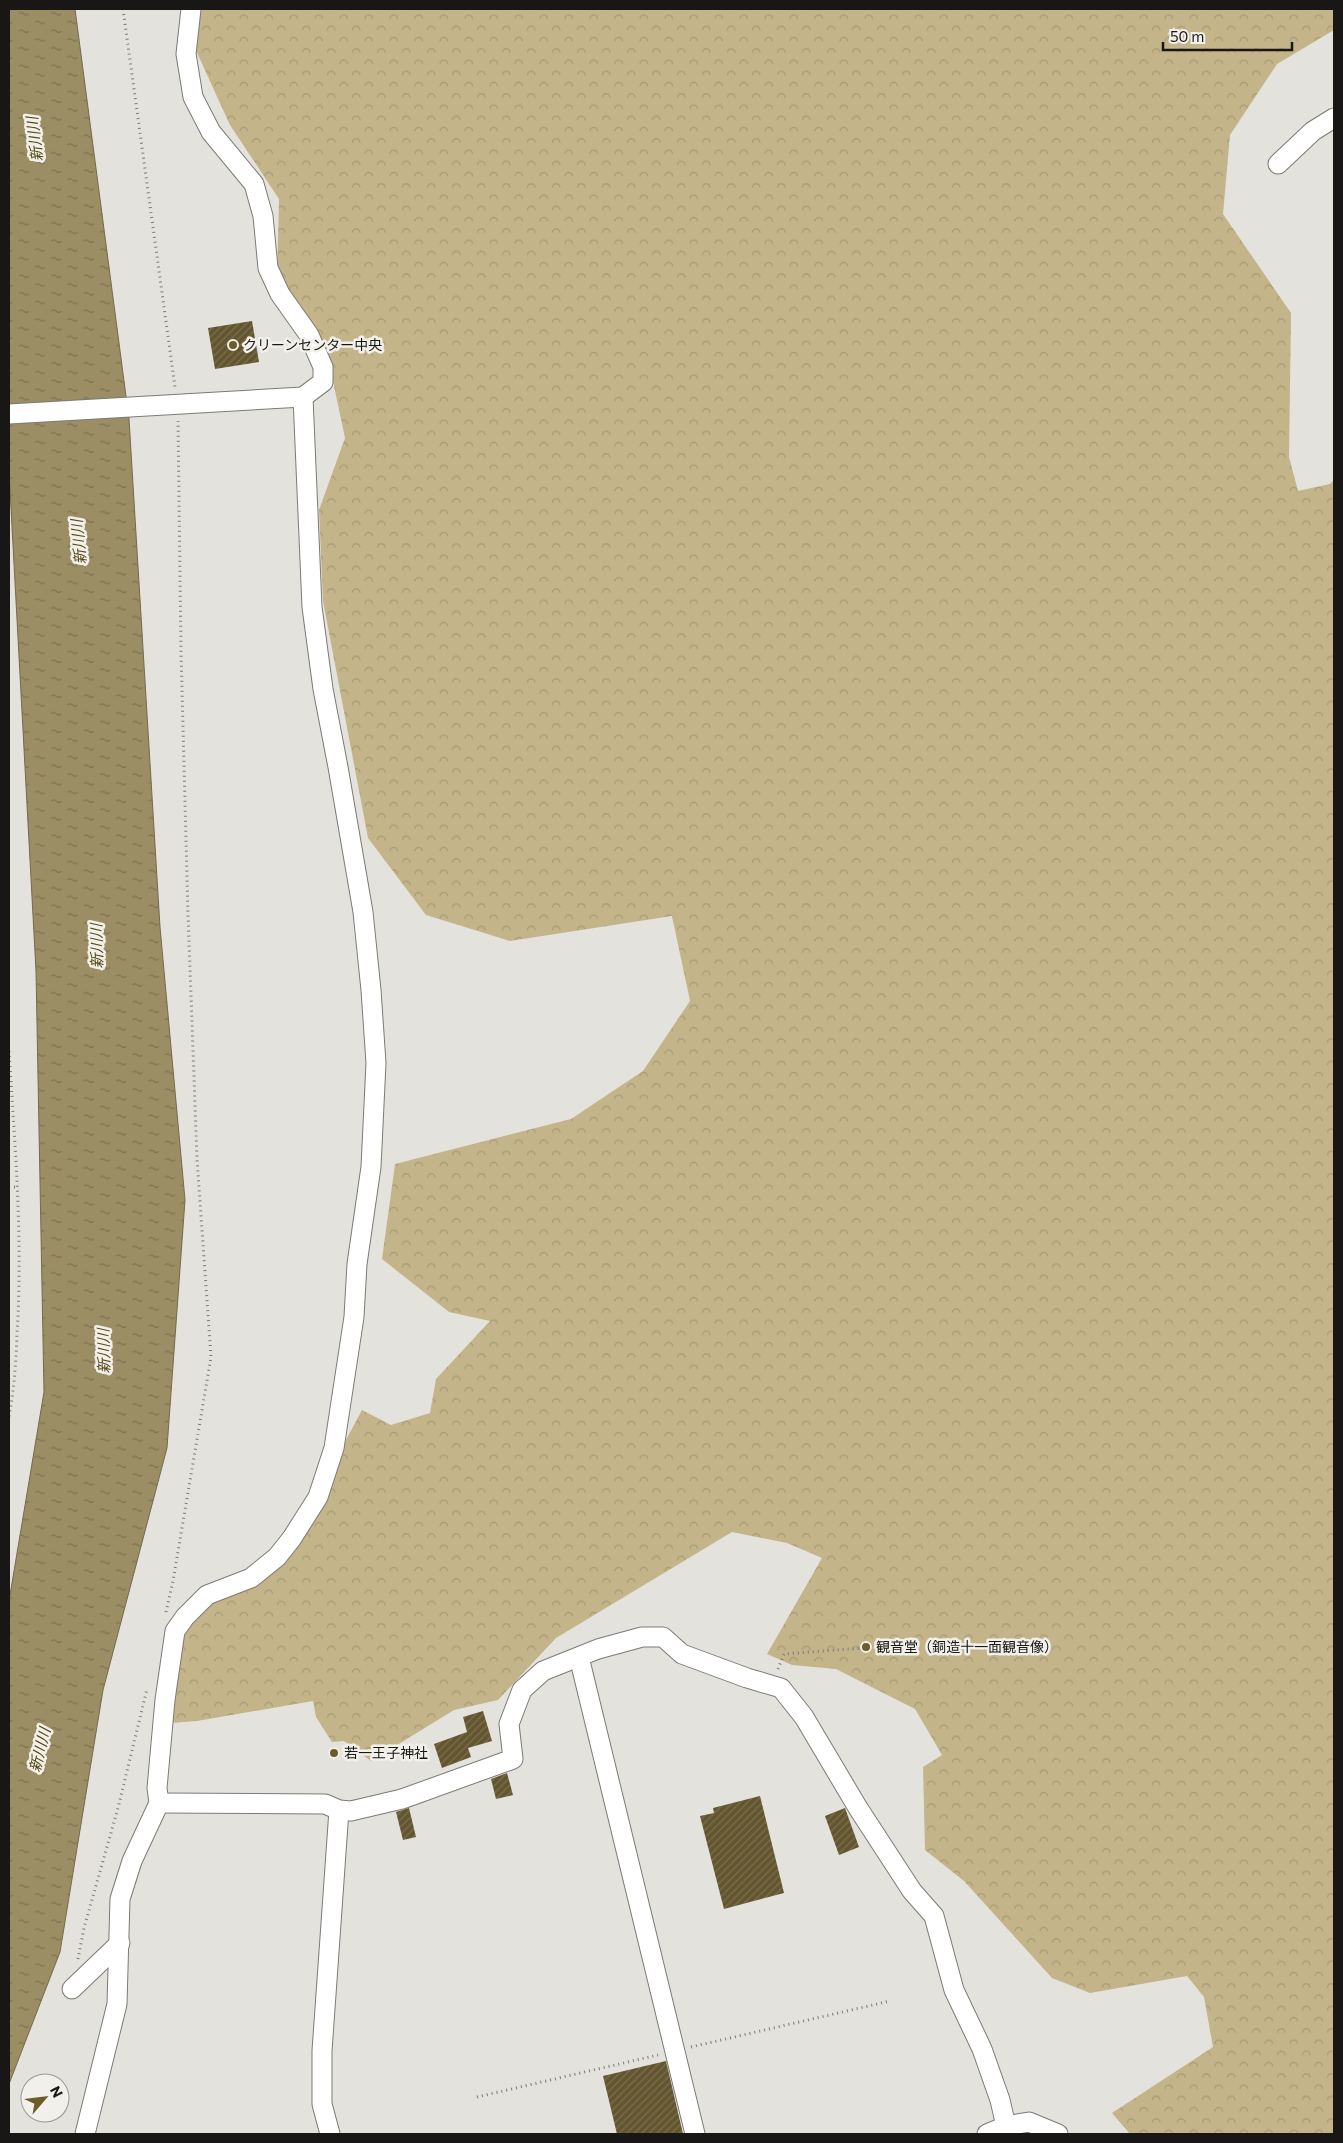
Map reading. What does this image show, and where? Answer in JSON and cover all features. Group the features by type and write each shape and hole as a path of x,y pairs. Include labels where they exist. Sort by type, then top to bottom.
{"street":[{"path":"9,414 303,397 323,382 323,367 309,335 280,294 268,268 262,216 254,184 211,132 193,97 186,54 191,9"},
{"path":"1278,164 1313,131 1334,118"},
{"path":"84,2134 117,2004 120,1900 132,1861 159,1803 157,1788 165,1700 175,1631 184,1616 207,1595 251,1578 277,1557 292,1538 318,1497 334,1448 354,1317 357,1264 371,1167 376,1063 363,912 323,689 312,607 303,397"},
{"path":"159,1803 325,1804 339,1810 350,1811 402,1799 512,1759 509,1724 522,1690 543,1671 598,1649 642,1637 663,1637 682,1654 781,1688 804,1718 863,1816 912,1891 934,1916 954,1990 982,2049 1000,2100 1006,2126"},
{"path":"579,1657 695,2134"},
{"path":"330,2134 322,2104 322,2051 339,1810"},
{"path":"72,1988 120,1943"},
{"path":"988,2134 1006,2126 1028,2122 1058,2134"}],"path":[{"path":"123,9 178,403 181,652 188,914 197,1159 211,1357 173,1581 164,1619"},
{"path":"9,1051 18,1187 21,1282 14,1393 9,1417"},
{"path":"9,1187 18,1187"},
{"path":"771,1685 784,1654 863,1648"},
{"path":"72,1988 84,1928 118,1808 148,1685"},
{"path":"477,2097 890,2001"}],"green space":[{"path":"198,9 1334,9 1334,30 1277,64 1230,135 1223,214 1291,313 1289,457 1298,491 1330,484 1334,480 1334,2134 1130,2134 1112,2113 1213,2047 1204,1997 1187,1976 1090,1993 1052,1978 964,1881 925,1850 923,1767 942,1755 915,1709 836,1669 792,1665 767,1654 822,1558 787,1543 732,1532 556,1638 498,1700 454,1710 371,1761 344,1741 332,1742 316,1717 313,1701 197,1721 170,1723 177,1633 209,1598 292,1541 362,1410 391,1425 430,1413 436,1379 490,1321 449,1312 382,1259 395,1164 571,1119 643,1071 690,1001 672,916 510,941 426,915 368,838 323,601 319,510 345,438 327,353 277,282 279,199 230,125 193,44"}],"water":[{"name":"新川川","path":"9,9 75,9 129,419 160,927 185,1200 167,1448 103,1690 60,1952 9,2084 9,1601 44,1392 36,971 9,471"}],"building":[{"name":"クリーンセンター中央","path":"252,321 259,362 215,369 208,328"},
{"path":"483,1711 492,1741 468,1748 471,1757 442,1768 434,1744 467,1732 463,1717"},
{"path":"507,1773 513,1795 496,1799 491,1779"},
{"path":"760,1796 784,1893 724,1909 700,1816 714,1813 713,1808"},
{"path":"409,1808 416,1837 403,1840 396,1812"},
{"path":"845,1808 859,1847 839,1855 825,1816"},
{"path":"666,2061 683,2134 617,2134 603,2076"}],"place":[{"name":"クリーンセンター中央","path":"233,345"},
{"name":"観音堂（銅造十一面観音像）","path":"866,1647"},
{"name":"若一王子神社","path":"334,1753"}]}
